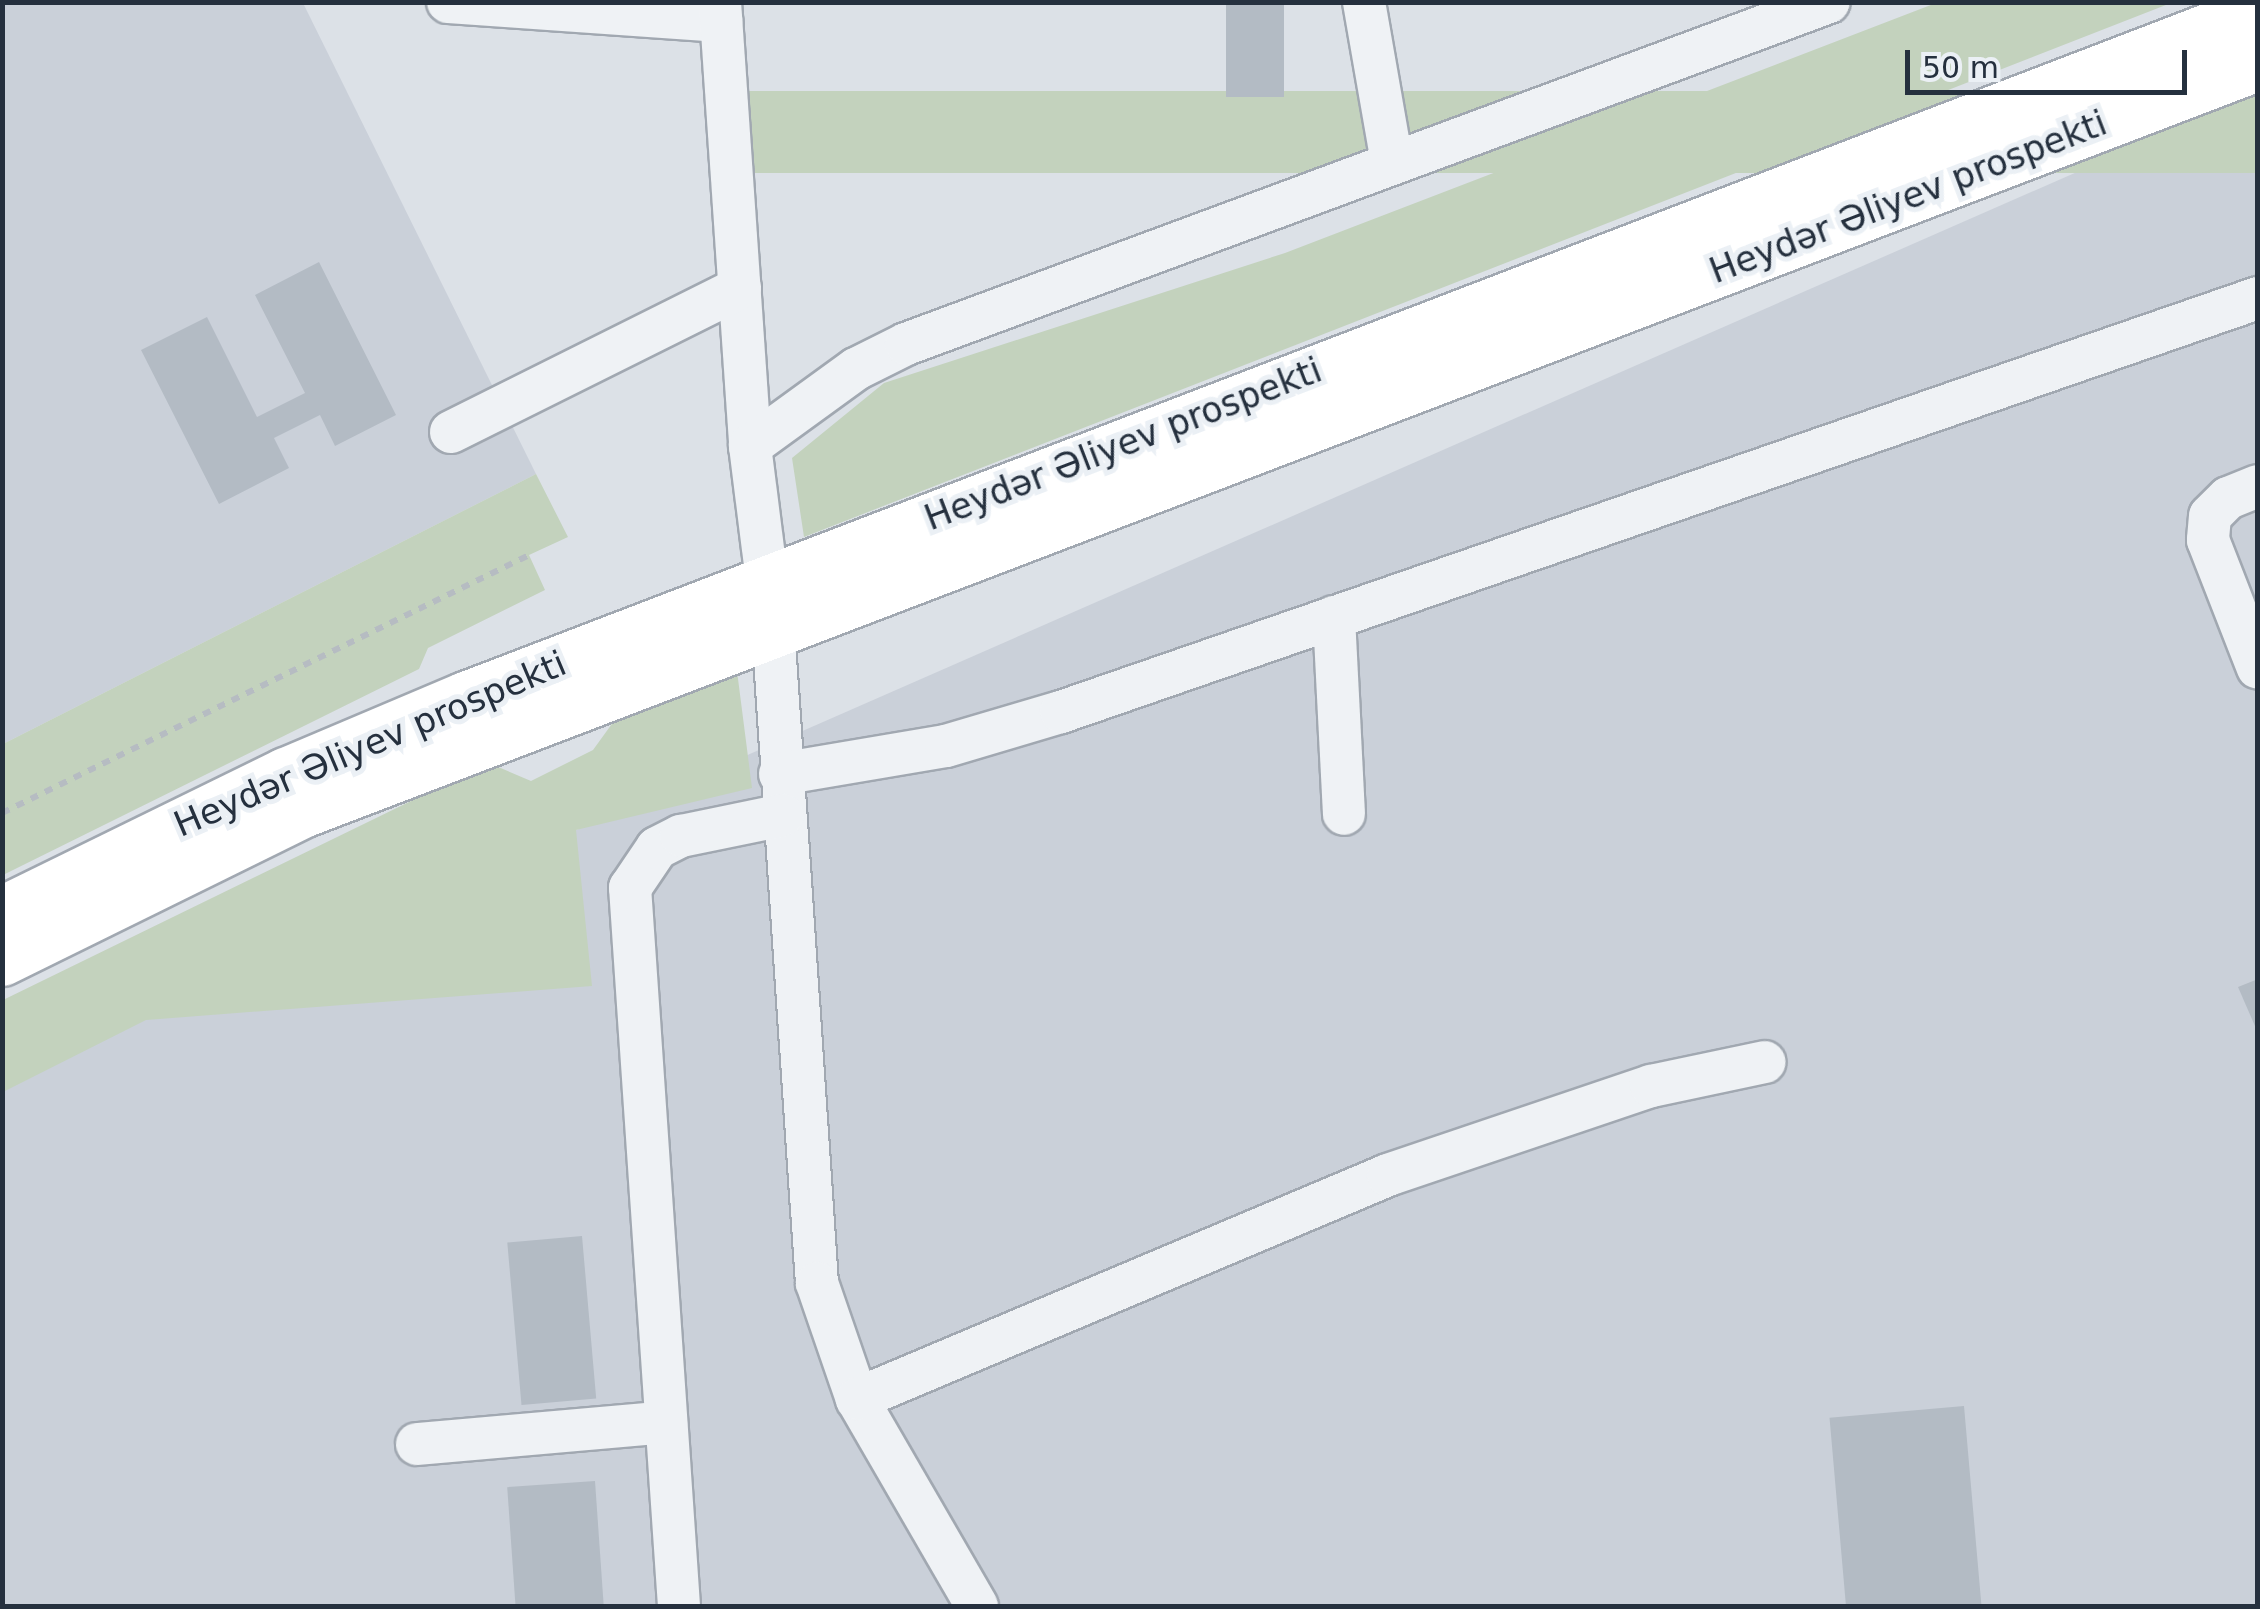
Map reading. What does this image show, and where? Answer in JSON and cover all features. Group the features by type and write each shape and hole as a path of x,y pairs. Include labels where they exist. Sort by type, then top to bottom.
{"main road":[{"name":"Heydər Əliyev prospekti","path":"2,960 305,811 769,604 2258,11"},
{"name":"Heydər Əliyev prospekti","path":"2,913 286,774 769,604 2258,65"}],"street":[{"path":"448,2 721,12 750,446 769,604 816,1283 857,1399 978,1606"},
{"path":"1364,2 1392,162"},
{"path":"750,446 856,369 906,344 1830,2"},
{"path":"452,432 740,288"},
{"path":"679,1606 630,888 648,857 681,836 781,795 946,746 1334,618 2258,298"},
{"path":"2258,486 2228,498 2210,516 2208,540 2258,668"},
{"path":"1334,618 1344,814"},
{"path":"857,1399 1388,1175 1651,1086 1765,1062"},
{"path":"417,1444 666,1422"}],"path":[{"path":"2,813 529,555"}],"shaded area":[{"path":"3,3 303,3 536,474 3,744"},
{"path":"2257,93 2257,1606 3,1606 2,1082"}],"green space":[{"path":"1936,3 2171,3 804,537 792,458 884,383 1285,253"},
{"path":"708,91 2257,91 2257,173 708,173"},
{"path":"536,474 568,537 529,555 545,590 428,648 419,669 3,875 3,744"},
{"path":"737,671 752,788 576,830 592,986 146,1020 3,1092 3,1000 489,763 531,781 593,750 614,721"}],"building":[{"path":"1226,2 1284,2 1284,97 1226,97"},
{"path":"319,262 396,415 335,446 320,415 274,438 289,468 219,504 141,350 207,317 257,417 305,393 255,295"},
{"path":"2258,979 2258,1033 2238,987"},
{"path":"582,1236 596,1398 521,1405 507,1243"},
{"path":"1964,1406 1981,1606 1846,1606 1830,1418"},
{"path":"595,1481 604,1606 516,1606 507,1487"}]}
